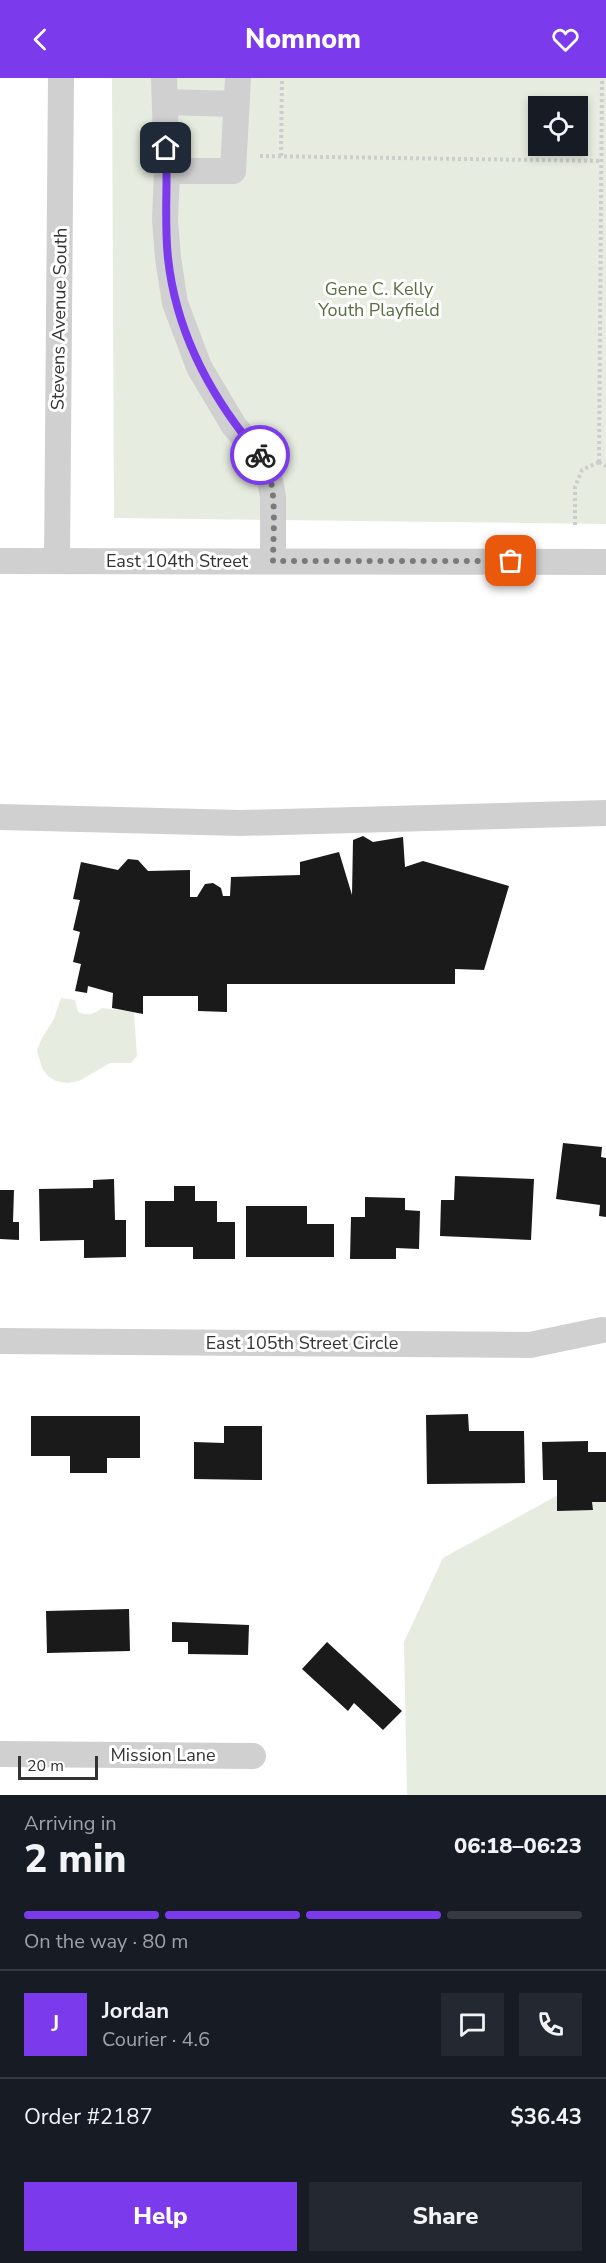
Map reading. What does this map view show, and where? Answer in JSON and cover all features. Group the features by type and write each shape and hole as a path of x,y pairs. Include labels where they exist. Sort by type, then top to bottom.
{"street":[{"name":"Stevens Avenue South","path":"57,561 61,78"},
{"path":"167,171 233,171 238,78"},
{"path":"236,104 164,90 167,171 165,220 175,303 199,367 234,426 267,463 273,497 273,561"},
{"name":"East 104th Street","path":"0,561 606,562"},
{"path":"0,817 241,823 606,813"},
{"name":"East 105th Street Circle","path":"0,1341 530,1345 602,1330"},
{"name":"Mission Lane","path":"0,1754 253,1756"}],"path":[{"path":"281,156 282,78"},
{"path":"599,462 602,78"},
{"path":"234,155 601,161"},
{"path":"599,462 606,466"},
{"path":"575,525 575,487 582,470 599,462"}],"green space":[{"name":"Gene C. Kelly Youth Playfield","path":"112,78 606,78 606,524 114,518"},
{"path":"61,998 75,1000 78,1012 85,1014 102,1008 134,1012 137,1056 131,1063 110,1063 79,1081 67,1083 56,1081 48,1076 42,1068 37,1050 54,1019"},
{"path":"606,1469 606,1795 407,1795 404,1642 443,1558"}],"building":[{"path":"363,836 373,842 403,837 405,867 423,861 509,886 484,970 455,969 455,984 227,984 227,1012 198,1011 198,996 143,996 143,1014 112,1008 113,993 88,986 87,993 75,991 81,964 73,962 80,932 73,930 80,900 73,899 81,862 118,870 128,859 138,860 148,871 190,870 190,897 197,897 205,884 213,883 221,888 223,896 230,896 231,877 300,875 300,862 339,852 352,895 353,840"},
{"path":"563,1143 602,1147 601,1157 606,1158 606,1217 599,1216 600,1205 556,1199"},
{"path":"455,1176 534,1179 531,1240 440,1236 441,1200 454,1200"},
{"path":"114,1179 115,1220 126,1220 126,1257 84,1258 84,1240 40,1241 39,1189 93,1188 93,1180"},
{"path":"174,1186 195,1186 195,1201 217,1201 217,1222 235,1222 235,1259 193,1259 193,1247 145,1247 145,1201 174,1201"},
{"path":"0,1190 14,1190 13,1222 19,1222 19,1240 0,1239"},
{"path":"365,1197 405,1198 405,1210 420,1211 419,1249 396,1248 396,1259 350,1259 351,1217 365,1217"},
{"path":"246,1206 307,1206 307,1224 334,1224 334,1257 246,1257"},
{"path":"468,1414 469,1431 524,1431 525,1483 427,1484 426,1415"},
{"path":"31,1416 140,1416 140,1458 107,1458 107,1473 70,1473 70,1456 31,1456"},
{"path":"224,1426 262,1426 262,1480 194,1479 194,1442 224,1443"},
{"path":"588,1441 588,1452 606,1452 606,1502 592,1502 593,1510 557,1511 557,1480 543,1480 542,1442"},
{"path":"129,1609 130,1651 47,1653 46,1611"},
{"path":"172,1622 249,1625 248,1655 188,1654 188,1642 172,1642"},
{"path":"327,1642 402,1711 383,1730 354,1703 348,1711 302,1669"}],"way so far":[{"path":"260,455 267,463 273,497 273,561 511,561"}],"route":[{"path":"166,148 165,220 175,303 199,367 234,426 260,455"}]}
